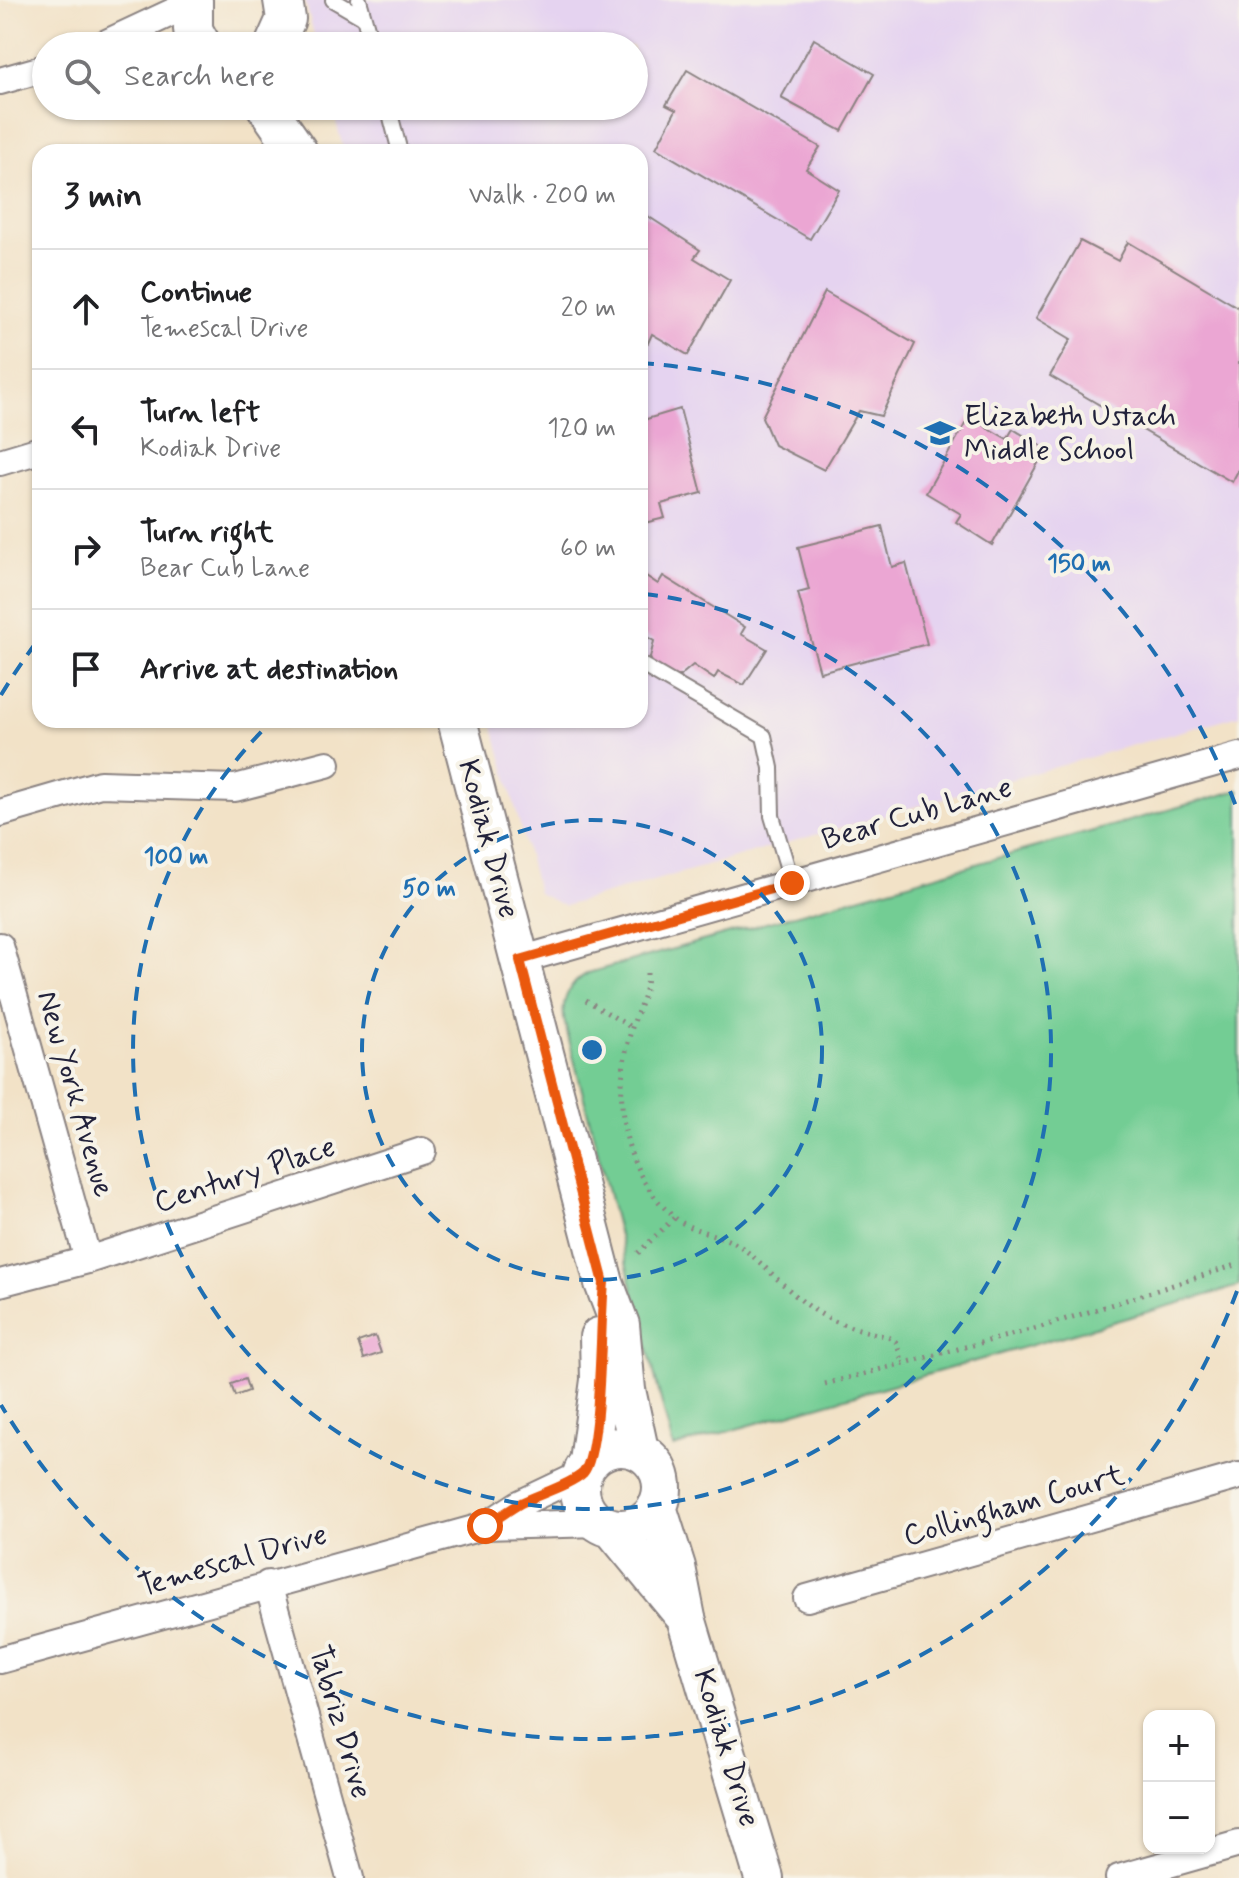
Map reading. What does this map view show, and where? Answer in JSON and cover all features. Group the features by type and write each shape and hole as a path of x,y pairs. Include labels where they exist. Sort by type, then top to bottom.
{"street":[{"path":"130,32 193,2 194,32"},
{"path":"0,81 32,72"},
{"path":"276,120 292,144"},
{"path":"302,120 308,144"},
{"path":"0,462 32,452"},
{"name":"Kodiak Drive","path":"459,728 604,1283 620,1325 626,1390 639,1450"},
{"name":"Bear Cub Lane","path":"520,960 1239,756"},
{"path":"0,813 100,784 235,788 327,764"},
{"name":"New York Avenue","path":"0,946 88,1260"},
{"name":"Century Place","path":"0,1283 88,1260 422,1151"},
{"name":"Kodiak Drive","path":"586,1468 599,1393 599,1329 604,1283"},
{"path":"612,1447 639,1450 658,1469 662,1482 657,1507 638,1525 606,1525 583,1501 586,1468 612,1447"},
{"name":"Temescal Drive","path":"485,1526 586,1468"},
{"name":"Collingham Court","path":"807,1598 1239,1476"},
{"name":"Kodiak Drive","path":"657,1507 676,1567 686,1618 764,1878"},
{"name":"Kodiak Drive","path":"606,1525 686,1618"},
{"name":"Temescal Drive","path":"0,1660 485,1526 606,1525"},
{"name":"Tabriz Drive","path":"268,1584 350,1878"},
{"path":"1119,1878 1239,1844"}],"lane":[{"path":"333,0 364,18"},
{"path":"359,0 368,32"},
{"path":"392,120 398,144"},
{"path":"648,669 764,736 771,768 772,816 792,883"}],"path":[{"path":"647,973 642,1005 632,1028 622,1073 625,1137 641,1175 674,1218 742,1248 819,1313 890,1338 899,1347 903,1363"},
{"path":"586,1000 632,1028"},
{"path":"638,1253 674,1218"},
{"path":"825,1384 1041,1327 1239,1264"}],"shaded area":[{"name":"Elizabeth Ustach Middle School","path":"305,0 1239,0 1239,715 564,906 538,893 494,728 648,728 648,144 342,144 336,120 648,120 648,32 313,32"}],"green space":[{"path":"1239,790 1239,1286 673,1447 565,1024 565,1001 575,983 588,973"}],"building":[{"path":"814,39 874,74 842,131 781,98"},
{"path":"687,70 820,147 806,169 839,190 810,239 656,148 676,110 666,105"},
{"path":"648,216 700,250 694,258 730,280 688,355 652,334 648,343"},
{"path":"1080,241 1118,261 1128,242 1239,308 1239,469 1232,482 1050,376 1071,339 1036,318"},
{"path":"825,292 915,344 881,416 859,411 824,470 774,445 762,417"},
{"path":"680,409 702,493 661,504 665,518 648,522 648,419"},
{"path":"969,417 1007,439 1013,429 1046,449 992,545 956,522 961,514 926,493"},
{"path":"882,526 892,567 906,563 927,644 820,672 798,593 809,590 798,547"},
{"path":"663,576 745,627 741,634 767,649 744,685 718,672 714,679 693,665 680,676 669,676 654,667 650,658 654,641 648,638 648,577 658,584"},
{"path":"375,1336 381,1353 364,1359 358,1342"},
{"path":"245,1379 249,1391 235,1396 231,1384"}],"place":[{"name":"Elizabeth Ustach Middle School","path":"940,433"}],"route":[{"path":"485,1526 519,1504 582,1474 589,1462 596,1429 600,1380 599,1329 604,1283 520,960 792,883"}]}
